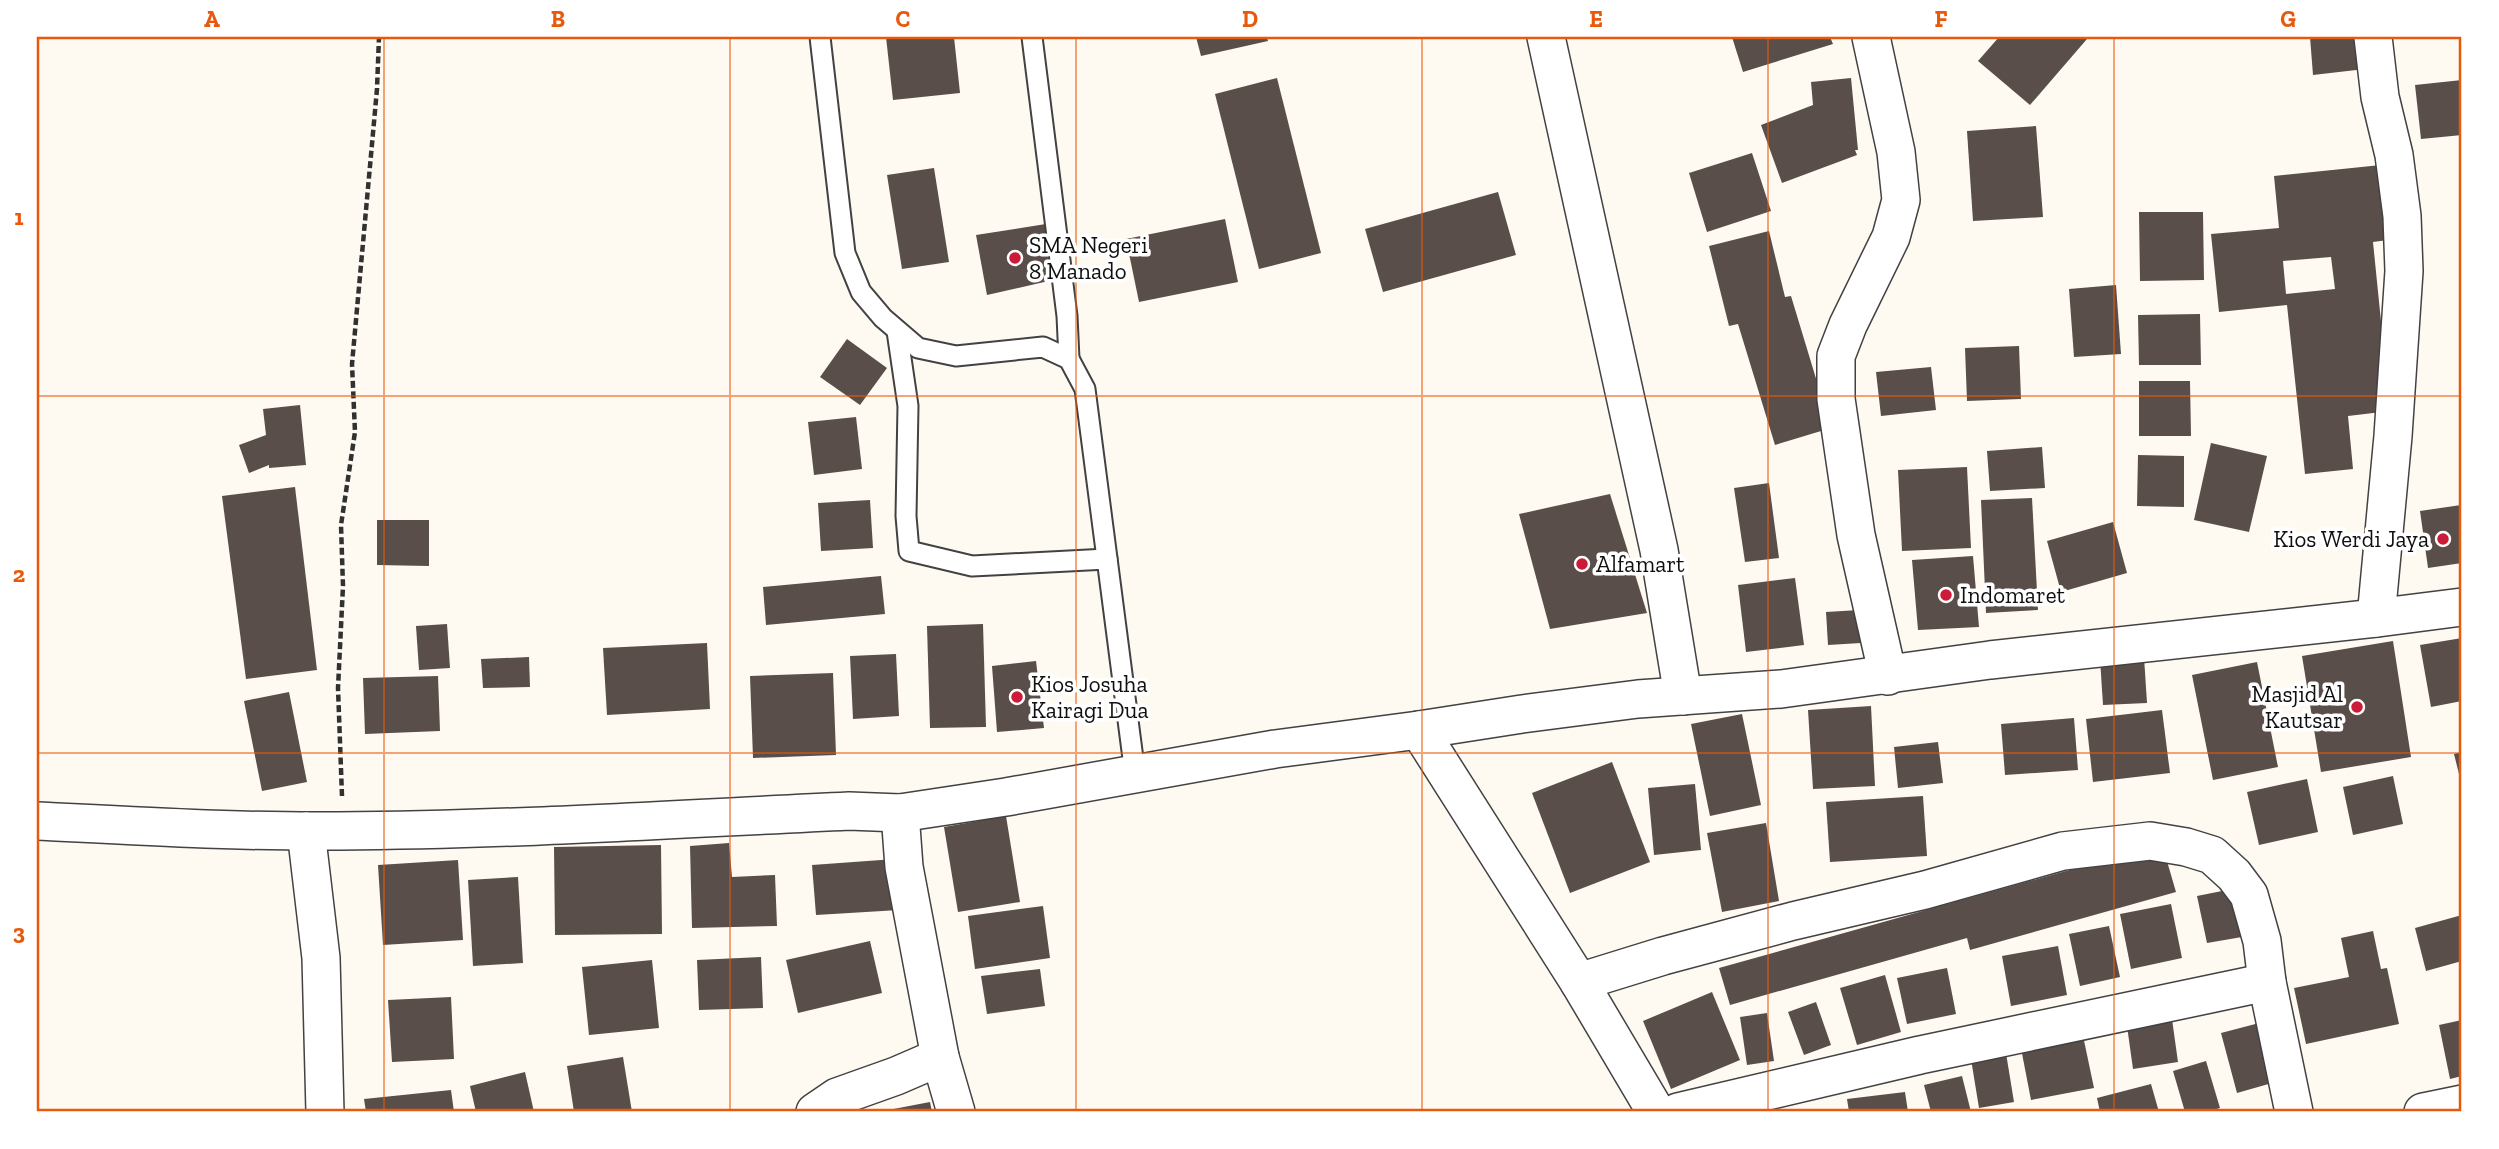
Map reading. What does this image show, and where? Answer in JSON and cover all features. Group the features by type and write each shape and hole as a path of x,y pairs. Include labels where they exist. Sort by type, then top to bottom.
{"street":[{"path":"1546,37 1659,550 1683,696"},
{"path":"1871,37 1896,152 1901,200 1891,237 1848,325 1836,356 1836,399 1856,535 1888,676"},
{"path":"2373,37 2380,97 2394,155 2402,216 2404,271 2393,436 2376,618"},
{"path":"37,821 342,831 484,828 849,811 900,813 1275,749 1522,714 1683,696 1782,690 1990,660 2462,607"},
{"path":"1419,730 1579,982 1656,1112"},
{"path":"900,813 904,867 940,1057 956,1112"},
{"path":"306,831 321,958 325,1112"},
{"path":"1579,982 1663,956 1793,921 1926,890 2063,851 2150,841 2186,846 2212,855 2234,875 2249,895 2262,941 2267,982 2294,1112"},
{"path":"1678,1112 1920,1055 2267,982"},
{"path":"816,1112 837,1097 940,1057"},
{"path":"2423,1112 2462,1104"}],"lane":[{"path":"820,37 845,253 861,292 883,318 918,348 956,356 1043,347 1069,359"},
{"path":"1032,37 1069,359 1085,389 1135,774"},
{"path":"897,331 908,405 906,516 909,551 972,566 1107,559"}],"path":[{"path":"342,831 338,688 343,586 341,525 355,432 352,364 377,89 379,37"}],"building":[{"path":"886,37 954,37 960,93 893,100"},
{"path":"1196,37 1267,37 1268,41 1201,56"},
{"path":"1732,37 1830,37 1833,44 1743,72"},
{"path":"1999,37 2087,39 2030,105 1978,61"},
{"path":"2310,37 2361,37 2365,69 2313,75"},
{"path":"1277,78 1321,253 1259,269 1215,94"},
{"path":"1851,78 1857,155 1782,183 1761,125 1813,105 1811,82"},
{"path":"2462,80 2462,135 2421,139 2415,85"},
{"path":"2036,126 2043,217 1973,221 1967,131"},
{"path":"1752,153 1771,211 1707,232 1689,173"},
{"path":"2381,165 2388,240 2373,242 2390,411 2348,416 2353,469 2305,474 2287,305 2219,312 2211,234 2279,228 2274,176","holes":["2331,257 2335,289 2286,294 2283,261"]},
{"path":"934,168 949,262 902,269 887,175"},
{"path":"1498,192 1516,255 1383,292 1365,229"},
{"path":"2139,212 2203,212 2204,280 2140,281"},
{"path":"1225,219 1238,282 1139,302 1126,239"},
{"name":"SMA Negeri 8 Manado","path":"1046,224 1053,280 987,295 976,235"},
{"path":"1769,231 1785,297 1791,296 1831,428 1775,445 1738,324 1729,326 1709,246"},
{"path":"2116,285 2121,354 2074,357 2069,289"},
{"path":"2200,314 2201,365 2139,365 2138,315"},
{"path":"847,339 887,368 860,405 820,377"},
{"path":"2019,346 2021,399 1967,401 1965,348"},
{"path":"1931,367 1936,410 1881,416 1876,372"},
{"path":"2139,381 2190,381 2191,436 2139,436"},
{"path":"300,405 306,465 269,468 269,465 249,473 239,445 266,435 263,409"},
{"path":"856,417 862,469 814,475 808,422"},
{"path":"2211,443 2267,456 2249,532 2194,520"},
{"path":"2042,447 2045,488 1990,491 1987,451"},
{"path":"2138,455 2184,456 2184,507 2137,506"},
{"path":"1967,467 1971,548 1902,551 1898,470"},
{"path":"1769,483 1779,558 1745,562 1734,488"},
{"path":"295,487 317,670 246,679 222,496"},
{"name":"Alfamart","path":"1610,494 1647,613 1550,629 1519,514"},
{"path":"2032,498 2038,610 1986,613 1981,500"},
{"path":"870,500 873,548 821,551 818,503"},
{"name":"Kios Werdi Jaya","path":"2461,505 2462,563 2428,568 2420,511"},
{"path":"377,520 429,520 429,566 377,565"},
{"path":"2113,522 2127,573 2061,592 2047,541"},
{"name":"Indomaret","path":"1973,556 1979,627 1918,630 1912,560"},
{"path":"881,576 885,614 766,625 763,587"},
{"path":"1795,578 1804,645 1746,652 1738,585"},
{"path":"1859,610 1861,643 1828,645 1826,612"},
{"path":"447,624 450,668 419,670 416,626"},
{"path":"983,624 986,727 930,728 927,626"},
{"path":"2462,638 2462,701 2431,707 2420,645"},
{"name":"Masjid Al Kautsar","path":"2393,641 2411,757 2321,772 2302,656"},
{"path":"707,643 710,709 607,715 603,648"},
{"path":"896,654 899,716 853,719 850,656"},
{"path":"529,657 530,687 483,688 481,659"},
{"path":"2144,657 2147,703 2103,705 2100,659"},
{"name":"Kios Josuha Kairagi Dua","path":"1036,661 1044,728 997,732 992,666"},
{"path":"2257,662 2278,767 2213,780 2192,675"},
{"path":"833,673 836,755 753,758 750,676"},
{"path":"438,676 440,731 365,734 363,678"},
{"path":"289,692 307,782 262,791 244,701"},
{"path":"1871,706 1875,786 1813,789 1808,710"},
{"path":"2162,710 2170,773 2093,782 2086,719"},
{"path":"1742,714 1761,805 1710,816 1691,724"},
{"path":"2074,718 2078,770 2005,775 2001,724"},
{"path":"1938,742 1943,783 1898,788 1894,747"},
{"path":"2462,752 2462,782 2461,782 2454,754"},
{"path":"1612,762 1650,862 1570,893 1532,793"},
{"path":"2393,776 2403,824 2353,835 2343,787"},
{"path":"2307,779 2318,832 2259,845 2247,792"},
{"path":"1695,784 1701,850 1654,855 1648,788"},
{"path":"1923,796 1927,856 1830,862 1826,802"},
{"path":"1006,816 1020,902 958,912 944,827"},
{"path":"1766,823 1779,901 1722,912 1707,833"},
{"path":"729,843 732,877 775,875 777,926 692,928 690,846"},
{"path":"2162,844 2176,892 1970,950 1967,938 1730,1005 1719,968"},
{"path":"661,845 662,934 555,935 554,847"},
{"path":"895,859 899,910 816,915 812,865"},
{"path":"458,860 463,940 383,945 378,865"},
{"path":"518,877 523,963 473,966 468,880"},
{"path":"2232,889 2242,937 2207,943 2197,896"},
{"path":"2171,904 2182,958 2131,969 2120,914"},
{"path":"1043,906 1050,958 975,969 968,916"},
{"path":"2462,915 2462,961 2426,971 2415,928"},
{"path":"2109,926 2120,977 2080,986 2069,934"},
{"path":"2373,931 2381,969 2387,968 2399,1024 2306,1044 2294,988 2349,977 2341,938"},
{"path":"870,941 882,993 798,1013 786,960"},
{"path":"2058,946 2067,995 2011,1006 2002,956"},
{"path":"761,957 763,1008 699,1010 697,960"},
{"path":"652,960 659,1028 589,1035 582,967"},
{"path":"1947,968 1956,1014 1907,1024 1897,978"},
{"path":"1040,969 1045,1006 987,1014 981,976"},
{"path":"1885,975 1901,1032 1857,1045 1840,988"},
{"path":"1712,992 1740,1060 1671,1089 1643,1021"},
{"path":"451,997 454,1059 392,1062 388,1000"},
{"path":"1816,1002 1831,1045 1804,1055 1788,1012"},
{"path":"2171,1012 2178,1062 2133,1069 2126,1019"},
{"path":"1767,1013 1774,1061 1747,1065 1740,1017"},
{"path":"2462,1020 2462,1076 2450,1079 2439,1025"},
{"path":"2263,1022 2279,1081 2237,1093 2221,1033"},
{"path":"2082,1031 2094,1088 2031,1100 2020,1043"},
{"path":"2005,1047 2014,1102 1979,1108 1970,1053"},
{"path":"623,1057 632,1112 574,1112 567,1066"},
{"path":"2206,1061 2220,1108 2207,1112 2185,1112 2173,1071"},
{"path":"525,1072 534,1112 476,1112 470,1086"},
{"path":"1962,1076 1971,1112 1931,1112 1924,1085"},
{"path":"2151,1084 2159,1112 2100,1112 2097,1098"},
{"path":"451,1090 454,1112 366,1112 364,1099"},
{"path":"1905,1092 1908,1112 1849,1112 1847,1099"},
{"path":"930,1102 932,1112 883,1112 883,1111"}],"place":[{"name":"SMA Negeri 8 Manado","path":"1015,258"},
{"name":"Kios Werdi Jaya","path":"2443,539"},
{"name":"Alfamart","path":"1582,564"},
{"name":"Indomaret","path":"1946,595"},
{"name":"Kios Josuha Kairagi Dua","path":"1017,697"},
{"name":"Masjid Al Kautsar","path":"2357,707"}]}
